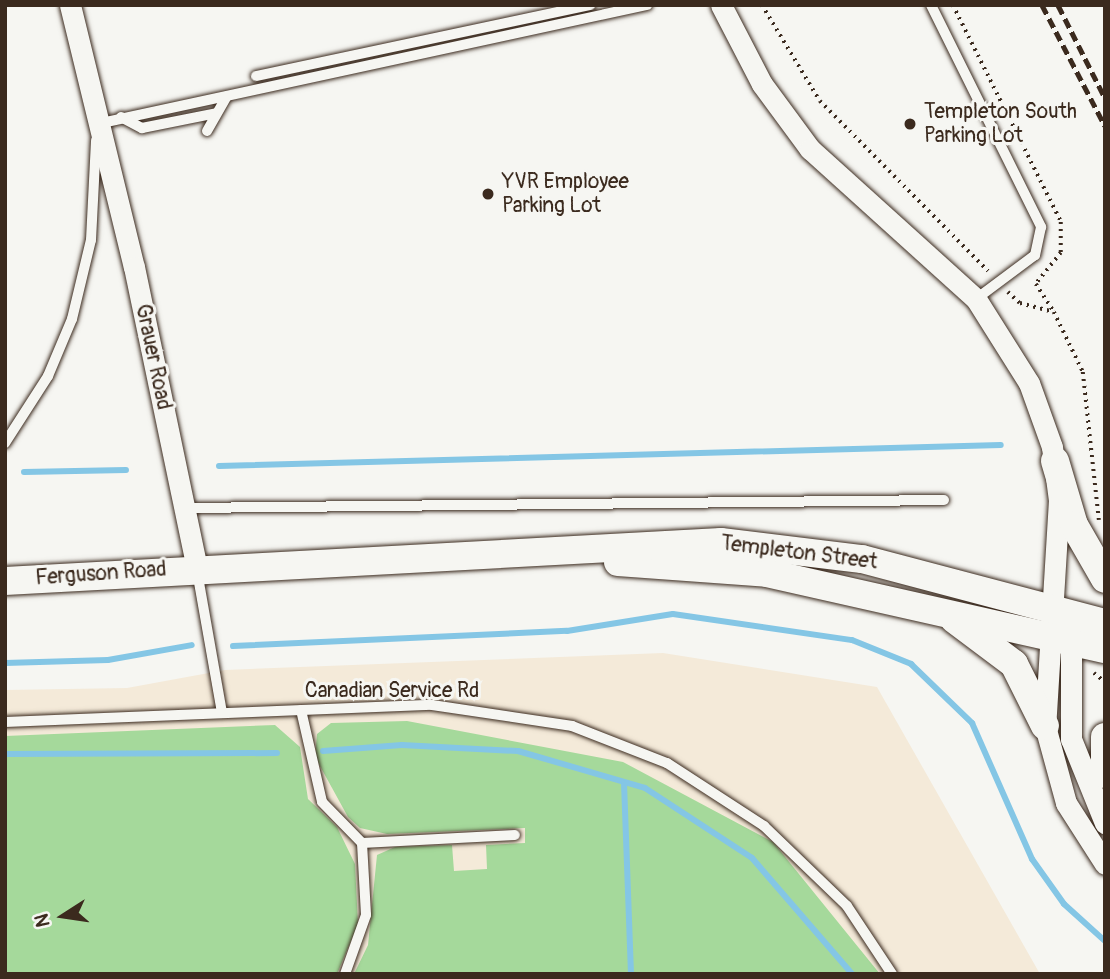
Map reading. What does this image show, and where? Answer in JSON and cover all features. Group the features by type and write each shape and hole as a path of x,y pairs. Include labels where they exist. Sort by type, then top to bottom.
{"street":[{"name":"Grauer Road","path":"69,5 197,568"},
{"path":"721,5 762,84 810,149 976,299 1029,383 1074,525 1105,579"},
{"path":"1055,461 1058,628 1071,738 1105,824"},
{"name":"Templeton Street","path":"197,568 485,558 721,542 862,559 1058,628 1099,661"},
{"name":"Templeton Street","path":"485,558 767,573 1058,628 1105,623"},
{"name":"Ferguson Road","path":"5,581 197,568"},
{"path":"896,598 970,627 1004,652 1031,690 1045,726 1066,803 1105,864"},
{"path":"1045,726 1058,628"},
{"path":"1105,737 1105,774"}],"lane":[{"path":"256,76 591,5"},
{"path":"5,443 48,376 72,319 91,240 96,125 121,117 647,5"},
{"path":"932,5 1041,227 1035,255 976,299"},
{"path":"207,131 227,96"},
{"path":"121,117 142,128 217,113"},
{"path":"184,508 944,500"},
{"name":"Grauer Road","path":"197,568 222,713"},
{"name":"Canadian Service Rd","path":"5,722 432,705 499,711 636,748 732,801 796,852 847,906 892,974"},
{"path":"301,710 322,802 362,843 366,915 345,974"},
{"path":"362,843 515,835"}],"path":[{"path":"762,5 820,101 983,266"},
{"path":"1006,291 1020,303 1054,312 1083,372 1099,528"},
{"path":"1099,661 1105,682"}],"shaded area":[{"path":"663,653 877,687 1040,974 5,974 5,690 127,688 225,670"}],"green space":[{"path":"407,721 623,762 773,842 880,974 354,974 368,945 377,855 395,847 452,845 454,871 487,869 486,845 525,843 525,828 387,834 360,828 348,817 315,757 317,734 331,723"},
{"path":"275,725 300,747 308,799 337,827 355,864 358,924 337,974 5,974 5,736"}],"waterway":[{"path":"219,466 1001,445"},
{"path":"24,472 126,470"},
{"path":"233,646 567,631 673,614 852,640 911,664 972,723 1032,859 1064,904 1105,941"},
{"path":"5,663 108,660 192,645"},
{"path":"323,751 402,745 518,751 645,788 752,858 852,974"},
{"path":"5,754 277,753"},
{"path":"624,783 631,974"}],"railway":[{"path":"1042,5 1105,126"},
{"path":"1058,5 1105,98"}],"place":[{"name":"Templeton South Parking Lot","path":"910,124"},
{"name":"YVR Employee Parking Lot","path":"488,194"}]}
